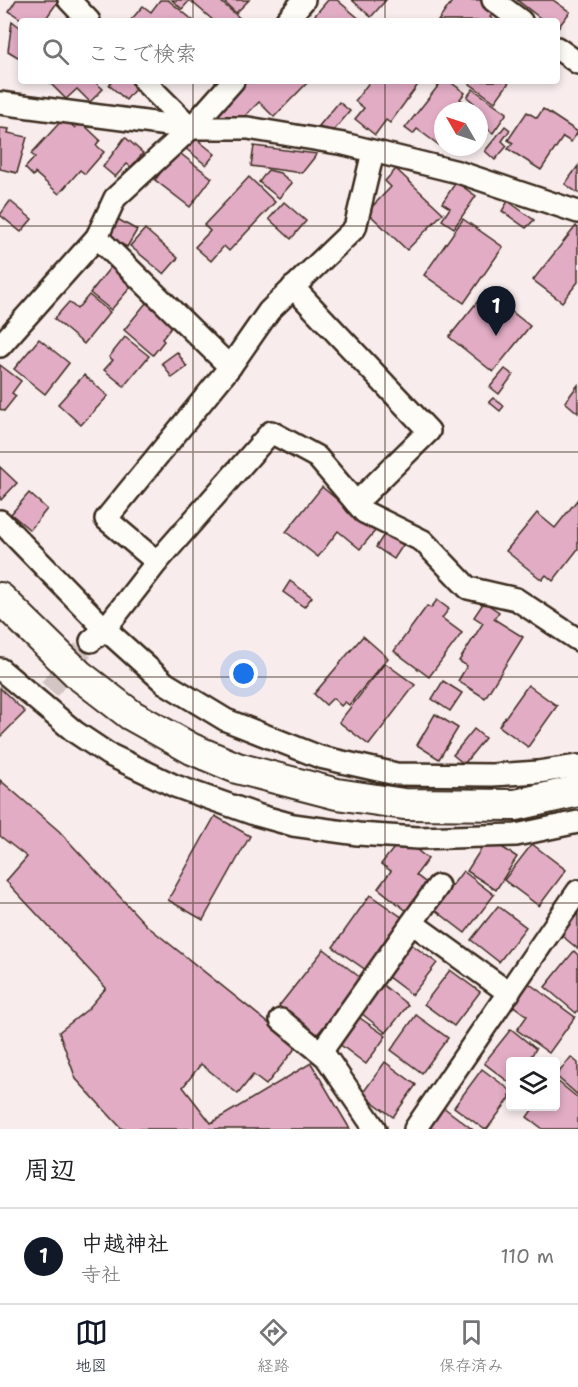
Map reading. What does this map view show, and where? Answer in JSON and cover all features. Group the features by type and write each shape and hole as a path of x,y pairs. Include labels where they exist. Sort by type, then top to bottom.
{"street":[{"path":"69,0 86,18"},
{"path":"289,18 304,0"},
{"path":"493,0 517,18"},
{"path":"560,50 578,63"},
{"path":"147,84 191,128"},
{"path":"0,346 97,237 115,198 191,128 230,84"},
{"path":"0,104 191,128 248,128 344,144 458,172 578,212"},
{"path":"158,562 106,519 230,367 269,310 355,228 373,152"},
{"path":"97,237 230,367"},
{"path":"293,287 429,431 356,503"},
{"path":"98,635 158,562 272,432 317,457 364,512 423,541 468,588 516,598 578,640"},
{"path":"0,521 98,635 165,683 226,720 320,757 396,774 492,775 538,772 578,766"},
{"path":"0,598 79,675 130,715 192,749 237,768 337,794 404,804 516,805 578,791"},
{"path":"0,669 43,695 75,732 108,754 175,786 293,825 358,834 418,838 516,835 578,822"},
{"path":"321,1052 438,886"},
{"path":"415,1129 578,891"},
{"path":"412,923 509,993"},
{"path":"281,1020 326,1057 375,1129"}],"building":[{"path":"16,0 59,0 46,18 20,18 9,11"},
{"path":"160,0 168,0 190,18 133,18 143,6 151,12"},
{"path":"172,0 190,0 182,9"},
{"path":"194,0 219,0 240,18 211,18 192,2"},
{"path":"222,0 249,0 236,13"},
{"path":"328,0 337,0 358,18 313,18"},
{"path":"352,0 386,0 371,17"},
{"path":"453,0 484,0 496,9 491,18 440,18"},
{"path":"517,0 553,0 570,12 560,25 560,18 540,18"},
{"path":"12,21 18,26 18,57 8,51"},
{"path":"51,84 97,84 103,89 90,102 77,89 66,99"},
{"path":"110,84 139,84 126,100"},
{"path":"243,84 306,84 274,117 259,102 242,119 212,116"},
{"path":"368,84 419,84 390,123 386,120 375,135 355,119 364,108 355,101"},
{"path":"440,84 453,84 465,93 460,99 464,102 434,102 434,141 417,129 413,134 405,128"},
{"path":"470,84 508,84 495,102"},
{"path":"473,89 507,113 493,133 488,129 488,102 473,102 467,97"},
{"path":"339,102 350,111 330,135 319,126"},
{"path":"543,109 578,132 571,142 563,137 541,170 508,149 513,143 508,140 527,112 537,118"},
{"path":"64,118 75,128 81,122 100,140 96,145 104,152 85,174 80,170 59,194 35,173 33,176 25,168 35,157 31,154"},
{"path":"505,126 510,130 502,141 507,146 495,160 488,154 488,147"},
{"path":"0,128 9,129 8,133 27,137 17,173 0,169"},
{"path":"125,137 143,153 131,167 127,164 115,177 103,167"},
{"path":"194,137 215,154 206,165 185,148"},
{"path":"254,146 317,154 302,173 251,166"},
{"path":"177,151 212,178 190,207 155,180"},
{"path":"578,166 578,193 565,184"},
{"path":"396,169 443,213 407,250 367,212 391,187 385,181"},
{"path":"268,170 280,173 292,183 279,198 259,182"},
{"path":"249,177 275,202 229,251 224,246 211,261 195,247 210,231 204,225"},
{"path":"456,182 476,196 454,228 442,220 450,208 442,203"},
{"path":"10,201 32,219 21,232 0,215"},
{"path":"508,201 534,220 526,228 502,211"},
{"path":"284,202 306,221 291,239 269,219"},
{"path":"114,217 137,230 127,247 104,235"},
{"path":"463,219 503,247 464,303 424,275"},
{"path":"576,226 578,228 578,282 562,302 533,280"},
{"path":"145,229 178,258 164,274 130,246"},
{"path":"113,264 135,282 111,310 90,293"},
{"path":"486,291 530,326 493,372 449,337"},
{"path":"89,295 110,312 84,344 54,319 69,302 77,309"},
{"path":"146,303 173,325 153,355 124,330"},
{"path":"125,337 149,356 124,386 104,370 113,360 109,357"},
{"path":"39,339 69,363 45,394 14,369"},
{"path":"177,352 187,367 172,378 162,363"},
{"path":"0,365 21,381 12,393 16,396 4,411 0,409"},
{"path":"505,369 513,375 499,394 490,387"},
{"path":"84,375 108,396 81,425 58,404"},
{"path":"578,385 578,413 565,402"},
{"path":"493,398 504,406 500,411 489,402"},
{"path":"0,467 17,483 1,500 0,499"},
{"path":"322,487 375,531 360,549 338,531 318,557 286,532"},
{"path":"29,493 47,509 30,530 11,514"},
{"path":"578,499 578,549 553,581 546,575 542,580 506,551 537,513 555,528"},
{"path":"387,530 405,542 394,559 376,547"},
{"path":"290,581 312,597 304,607 283,592"},
{"path":"437,600 449,609 442,618 462,633 429,677 394,651 427,606 431,608"},
{"path":"484,602 499,612 494,619 523,637 485,698 458,681 467,666 459,661 483,623 474,617"},
{"path":"363,636 388,658 349,705 345,702 341,706 333,698 326,705 314,694"},
{"path":"385,663 415,685 369,745 339,722"},
{"path":"443,681 462,693 450,711 432,699"},
{"path":"528,685 557,706 528,747 499,726"},
{"path":"0,688 25,712 0,737"},
{"path":"435,714 458,728 439,759 417,745"},
{"path":"474,729 485,738 464,764 453,755"},
{"path":"0,780 59,831 146,925 297,1046 266,1085 253,1075 238,1094 201,1064 183,1087 211,1123 311,1063 350,1129 122,1129 76,1079 59,1032 88,1009 106,988 6,881 27,857 0,836"},
{"path":"215,816 250,836 203,920 168,900"},
{"path":"402,838 428,859 416,875 429,885 408,912 378,888 391,871 381,864"},
{"path":"488,838 517,857 496,890 467,871"},
{"path":"532,844 566,870 539,906 504,880"},
{"path":"463,871 494,895 465,933 434,909"},
{"path":"370,895 403,918 366,970 333,947"},
{"path":"498,906 526,927 499,962 471,940"},
{"path":"578,913 578,949 561,935"},
{"path":"411,944 437,963 412,995 387,976"},
{"path":"324,949 362,979 316,1036 279,1006"},
{"path":"574,951 578,955 578,1010 576,1013 545,987"},
{"path":"450,970 480,992 454,1026 424,1004"},
{"path":"527,982 575,1017 549,1053 517,1030 527,1016 511,1004"},
{"path":"383,985 408,1005 386,1033 361,1013"},
{"path":"416,1015 448,1038 422,1073 391,1050"},
{"path":"357,1016 386,1036 366,1064 338,1043"},
{"path":"511,1029 536,1049 530,1057 506,1057 506,1080 484,1063"},
{"path":"571,1057 578,1063 578,1095 560,1079 560,1071"},
{"path":"385,1062 416,1085 393,1117 362,1094"},
{"path":"482,1069 506,1087 506,1103 487,1129 454,1107"},
{"path":"560,1083 578,1098 578,1129 543,1129 527,1117 531,1111 560,1111"},
{"path":"443,1107 472,1129 426,1129"}],"tunnel":[{"path":"49,689 91,641"}],"place":[{"name":"中越神社","path":"496,336"}]}
